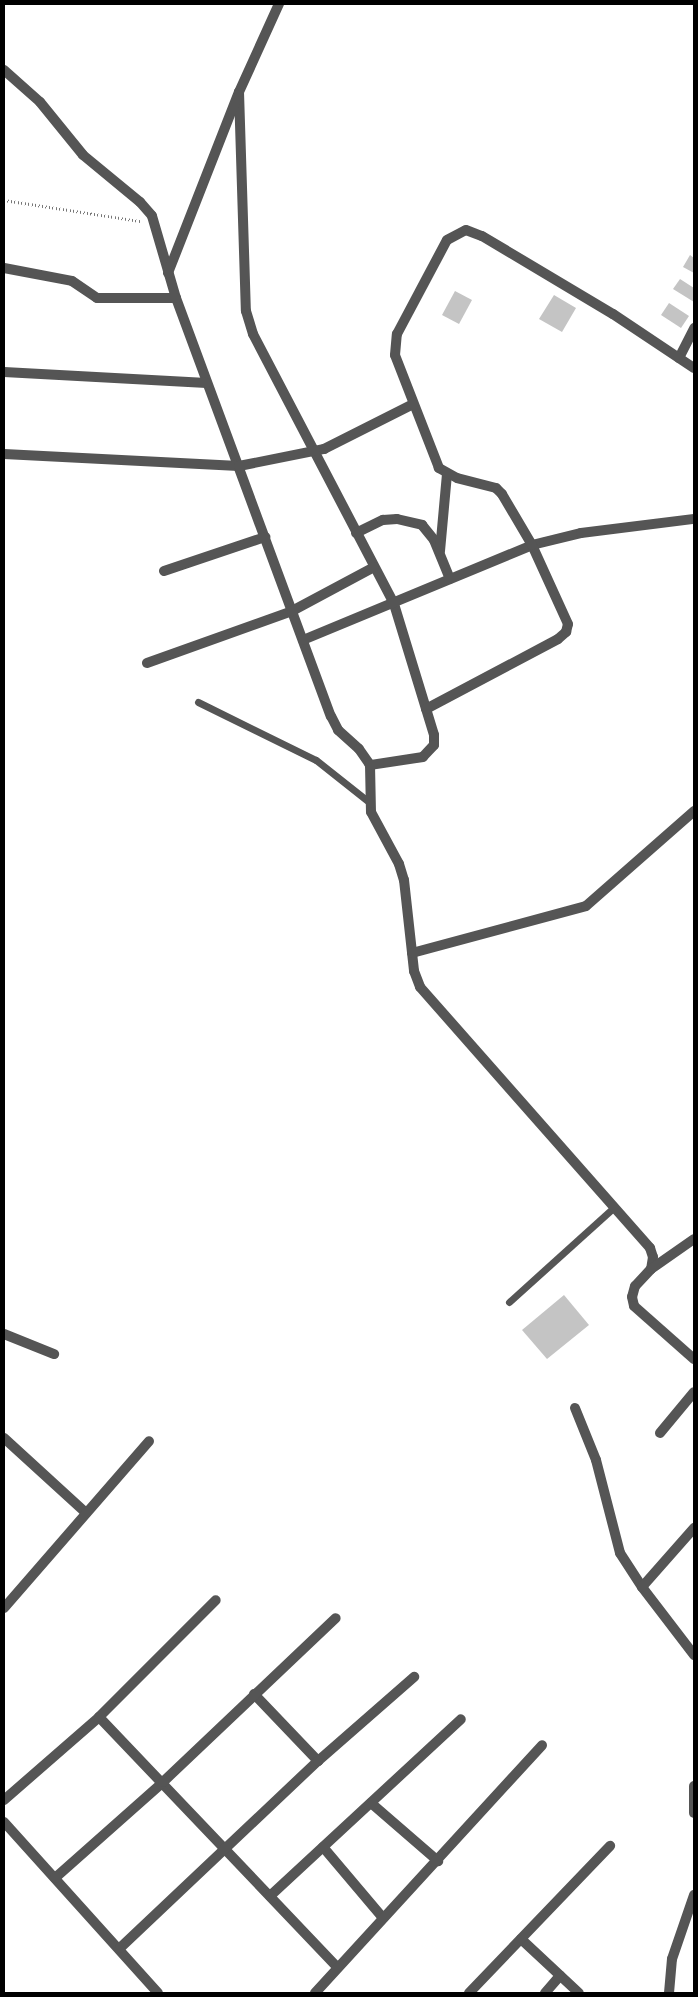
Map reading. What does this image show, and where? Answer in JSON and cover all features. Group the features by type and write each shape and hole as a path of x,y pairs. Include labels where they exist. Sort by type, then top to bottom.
{"street":[{"path":"168,273 239,92 279,4"},
{"path":"4,70 40,102 83,155 140,202 155,224 176,298 338,730 359,749 370,769 369,802 404,880 412,953 420,987 650,1248 654,1257 651,1269"},
{"path":"239,92 246,311 261,354 394,604 434,735 434,746 429,754 412,760 370,769"},
{"path":"426,709 566,632 568,624 532,545 496,488 447,474 439,468 395,355 397,334 437,253 447,240 466,230 482,236 613,314 694,368"},
{"path":"4,268 65,278 96,298 176,298"},
{"path":"679,358 694,328"},
{"path":"4,372 207,383"},
{"path":"4,454 239,466 314,452 414,404"},
{"path":"440,555 447,474"},
{"path":"303,640 394,604 532,545 581,532 694,519"},
{"path":"356,532 383,520 412,521 430,531 450,579"},
{"path":"164,571 265,537"},
{"path":"147,663 292,611 374,566"},
{"path":"412,953 586,906 694,811"},
{"path":"694,1239 651,1269 635,1286 632,1297 634,1306 694,1359"},
{"path":"4,1334 54,1354"},
{"path":"660,1433 694,1392"},
{"path":"575,1408 596,1460 620,1553 642,1587 694,1655"},
{"path":"4,1438 86,1514"},
{"path":"4,1608 149,1441"},
{"path":"642,1587 694,1528"},
{"path":"4,1800 99,1717 216,1600"},
{"path":"55,1878 163,1782 336,1618"},
{"path":"120,1948 318,1761 414,1677"},
{"path":"254,1694 318,1761"},
{"path":"99,1717 225,1847 337,1967"},
{"path":"270,1896 462,1720"},
{"path":"315,1993 337,1967 438,1861 542,1745"},
{"path":"694,1786 694,1813"},
{"path":"371,1802 438,1861"},
{"path":"6,1829 120,1948 158,1993"},
{"path":"469,1993 610,1846"},
{"path":"323,1847 383,1918"},
{"path":"669,1993 672,1959 694,1896"},
{"path":"521,1939 579,1993"},
{"path":"545,1993 560,1976"}],"lane":[{"path":"198,702 316,760 369,802"},
{"path":"509,1302 614,1207"}],"path":[{"path":"4,200 155,224"}],"building":[{"path":"690,255 694,258 694,273 683,267"},
{"path":"680,279 694,288 694,302 673,289"},
{"path":"455,291 472,300 459,324 442,315"},
{"path":"554,295 576,308 562,332 539,319"},
{"path":"669,303 689,316 681,328 661,315"},
{"path":"564,1295 589,1325 547,1359 522,1330"}]}
